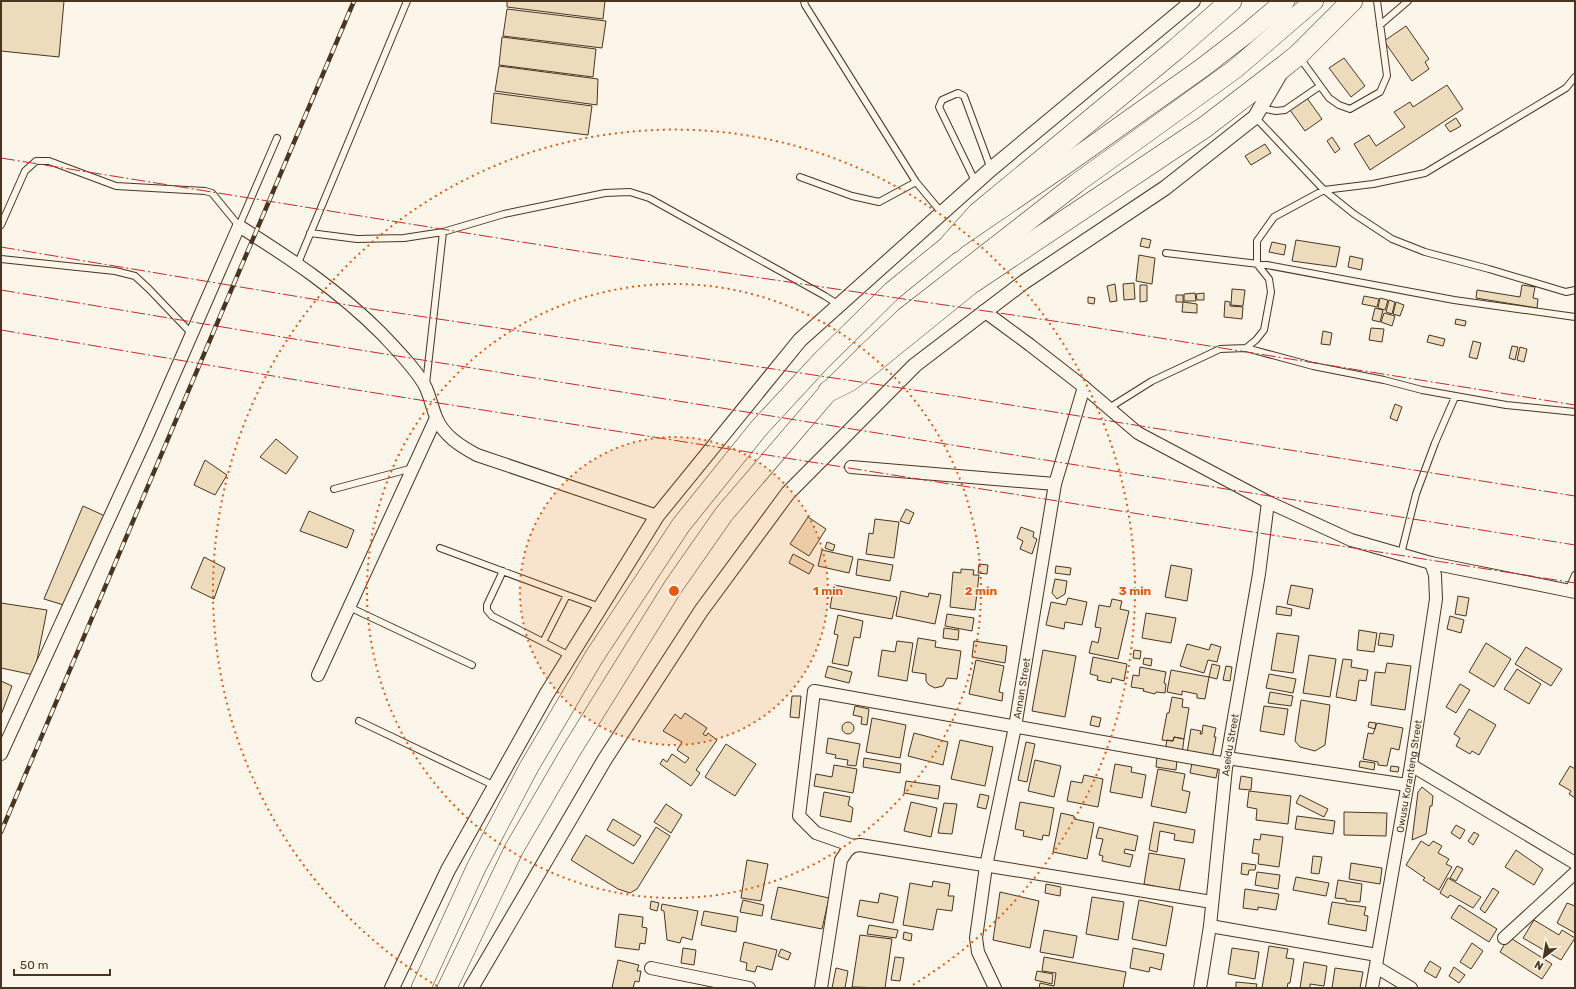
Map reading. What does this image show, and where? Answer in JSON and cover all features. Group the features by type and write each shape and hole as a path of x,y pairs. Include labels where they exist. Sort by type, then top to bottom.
{"highway":[{"path":"951,243 978,213 1231,1"},
{"path":"421,988 476,868 529,767 594,657 681,525 759,428 821,361 892,291 951,243 1068,163 1202,68 1285,1"},
{"path":"447,988 514,848 571,751 673,587 724,514 829,391 905,318 1077,183 1235,69 1314,1"},
{"path":"829,391 849,381 865,369 970,284 1205,127 1291,61 1352,1"}],"street":[{"path":"392,988 448,870 546,695 657,516 800,340 991,169 1193,1"},
{"path":"471,988 605,759 701,611 788,493 916,365 984,311 1024,282 1165,188 1258,113 1291,61"},
{"path":"1,754 148,434 239,226 298,263 333,290 382,334 416,373 426,388 436,418 445,432 460,446 477,455 657,516"},
{"path":"984,311 1084,387 1138,433 1268,502 1351,540 1431,563 1572,591"},
{"name":"Annan Street","path":"995,988 978,952 976,938 986,866 1015,727 1055,484 1084,387"},
{"path":"318,675 436,418"},
{"path":"851,467 1055,484"},
{"name":"Aseidu Street","path":"1200,988 1210,926 1227,760 1259,574 1268,502"},
{"name":"Owusu Koranteng Street","path":"1372,988 1411,765 1436,598 1435,575 1431,563"},
{"path":"1212,902 860,845 853,846 816,833 799,816 814,691 1015,727 1407,786"},
{"path":"1411,765 1575,863"},
{"path":"821,988 841,860 847,851 853,846"},
{"path":"1504,938 1575,873"},
{"path":"1210,926 1376,961 1411,988"},
{"path":"651,968 749,988"}],"lane":[{"path":"298,263 407,1"},
{"path":"804,1 805,5 916,182 942,213"},
{"path":"1291,61 1320,86 1329,98 1339,105 1350,109 1380,92 1387,76 1377,1"},
{"path":"1380,26 1408,1"},
{"path":"1246,348 1256,340 1264,330 1271,292 1269,279 1257,264 1257,241 1274,216 1324,190 1373,184 1425,172 1566,88 1575,77"},
{"path":"1258,113 1285,110 1320,86"},
{"path":"976,183 939,107 942,100 958,93 964,96 991,169"},
{"path":"1258,113 1324,190 1354,214 1392,240 1425,252 1566,292 1575,290"},
{"path":"1,225 25,171 36,162 50,161 116,186 205,191 212,193 239,226 277,138"},
{"path":"800,177 852,196 879,202 916,182"},
{"path":"310,233 357,239 404,238 443,232 504,214 605,193 630,192 649,198 825,296 838,305"},
{"path":"426,388 443,232"},
{"path":"1166,253 1257,264 1454,300 1575,318"},
{"path":"1,259 115,271 135,276 192,334"},
{"path":"1109,408 1152,381 1220,349 1246,348 1313,366 1455,397 1506,405 1575,412"},
{"path":"1401,554 1416,494 1435,443 1455,397"},
{"path":"334,489 413,468"},
{"path":"440,548 600,607"},
{"path":"503,571 487,605 487,610 492,616 570,656"},
{"path":"1572,591 1575,575"},
{"path":"543,642 567,595"},
{"path":"349,607 472,665"},
{"path":"359,721 495,786"}],"building":[{"path":"1,1 64,1 59,57 1,51"},
{"path":"507,1 605,1 603,19 507,7"},
{"path":"507,9 606,21 602,48 503,36"},
{"path":"1406,26 1429,59 1425,62 1429,69 1412,81 1384,41"},
{"path":"502,37 596,49 593,77 499,65"},
{"path":"1344,58 1365,86 1351,97 1329,68"},
{"path":"499,66 598,79 597,105 495,91"},
{"path":"1447,85 1463,109 1370,170 1354,144 1369,135 1376,146 1405,127 1394,112 1410,102 1413,107"},
{"path":"494,93 592,106 588,135 491,123"},
{"path":"1307,98 1322,119 1305,131 1290,110"},
{"path":"1456,118 1461,126 1450,132 1445,125"},
{"path":"1332,137 1340,149 1335,153 1327,141"},
{"path":"1265,144 1271,153 1251,165 1245,156"},
{"path":"1142,238 1151,240 1149,248 1140,246"},
{"path":"1296,240 1340,247 1336,267 1292,261"},
{"path":"1272,242 1286,245 1284,255 1269,252"},
{"path":"1139,255 1155,258 1152,284 1136,281"},
{"path":"1350,256 1363,259 1361,270 1348,267"},
{"path":"1134,283 1135,299 1124,300 1123,284"},
{"path":"1115,284 1117,301 1110,302 1107,286"},
{"path":"1140,285 1147,285 1147,301 1140,302"},
{"path":"1522,285 1535,287 1533,298 1538,299 1537,308 1476,298 1477,290 1520,297"},
{"path":"1232,289 1245,290 1243,306 1231,305"},
{"path":"1195,293 1196,301 1184,301 1184,294"},
{"path":"1204,293 1204,300 1197,300 1196,294"},
{"path":"1176,295 1183,295 1183,302 1176,302"},
{"path":"1364,296 1379,299 1377,307 1362,304"},
{"path":"1088,297 1095,298 1094,304 1088,303"},
{"path":"1380,298 1388,300 1385,310 1378,308"},
{"path":"1389,300 1395,302 1392,314 1386,312"},
{"path":"1225,301 1230,302 1230,306 1243,307 1242,319 1224,317"},
{"path":"1183,302 1197,304 1197,313 1182,312"},
{"path":"1396,302 1404,305 1400,316 1393,314"},
{"path":"1375,308 1383,310 1380,322 1372,320"},
{"path":"1384,313 1395,316 1392,326 1381,322"},
{"path":"1456,319 1466,321 1465,326 1455,324"},
{"path":"1371,328 1384,329 1382,342 1369,340"},
{"path":"1323,331 1332,333 1330,345 1321,344"},
{"path":"1429,335 1445,339 1443,346 1427,342"},
{"path":"1473,341 1481,343 1477,359 1469,357"},
{"path":"1512,346 1518,347 1515,360 1509,358"},
{"path":"1520,347 1527,349 1524,362 1517,360"},
{"path":"1395,404 1402,407 1397,421 1390,418"},
{"path":"276,439 298,457 286,474 260,457"},
{"path":"205,460 227,475 215,495 194,485"},
{"path":"83,506 105,516 67,606 44,599"},
{"path":"906,509 914,513 909,524 900,521"},
{"path":"309,511 354,530 347,548 300,531"},
{"path":"808,517 826,529 809,556 790,544"},
{"path":"875,519 899,522 894,558 866,554 869,533 873,534"},
{"path":"1021,527 1034,532 1033,537 1037,539 1032,554 1020,549 1023,541 1017,538"},
{"path":"827,542 835,545 833,551 825,548"},
{"path":"822,550 853,557 849,573 818,566"},
{"path":"793,554 814,565 809,574 789,563"},
{"path":"204,557 225,568 214,599 191,588"},
{"path":"858,559 893,565 890,581 856,575"},
{"path":"979,564 988,565 987,574 978,573"},
{"path":"1171,565 1192,569 1187,601 1165,597"},
{"path":"1056,566 1071,568 1070,575 1055,573"},
{"path":"961,569 974,570 973,575 979,575 975,610 950,607 953,572 961,573"},
{"path":"1055,579 1067,581 1065,594 1057,599 1052,593"},
{"path":"834,585 897,597 892,619 830,608"},
{"path":"1291,585 1313,589 1309,609 1287,604"},
{"path":"901,591 928,597 929,593 941,595 935,624 896,616"},
{"path":"1458,596 1469,598 1466,616 1455,614"},
{"path":"1068,598 1087,602 1082,625 1065,622 1064,629 1046,625 1051,602 1066,605"},
{"path":"1112,599 1122,601 1120,609 1129,611 1118,659 1089,653 1092,641 1098,643 1101,628 1095,627 1099,605 1110,607"},
{"path":"1,603 47,610 34,675 1,668"},
{"path":"1277,606 1292,609 1291,616 1276,614"},
{"path":"1146,613 1176,618 1171,643 1142,638"},
{"path":"947,614 974,618 972,631 945,626"},
{"path":"838,615 863,621 860,638 854,637 848,666 832,663 838,635 834,634"},
{"path":"1450,616 1464,620 1461,633 1447,629"},
{"path":"944,628 959,630 958,640 943,638"},
{"path":"1359,630 1377,633 1374,652 1357,650"},
{"path":"1277,633 1299,636 1293,673 1271,670"},
{"path":"1380,633 1394,635 1392,647 1378,645"},
{"path":"918,638 936,641 935,647 961,651 957,679 947,678 943,686 935,688 929,685 926,681 926,674 912,672"},
{"path":"897,641 913,643 907,681 878,676 882,650 895,652"},
{"path":"974,641 1007,646 1005,663 972,657"},
{"path":"1486,643 1511,659 1494,687 1469,672"},
{"path":"1187,644 1209,650 1211,644 1221,647 1217,662 1208,660 1204,673 1180,666"},
{"path":"1526,647 1562,669 1551,686 1515,664"},
{"path":"1043,650 1076,656 1065,717 1032,711"},
{"path":"1134,650 1141,651 1140,659 1133,658"},
{"path":"1309,655 1336,659 1330,697 1303,693"},
{"path":"1093,657 1127,664 1124,681 1112,678 1111,683 1097,680 1098,676 1090,674"},
{"path":"1144,658 1152,659 1151,666 1143,664"},
{"path":"1343,659 1352,660 1351,667 1368,670 1366,681 1359,680 1356,701 1336,697"},
{"path":"976,660 1004,666 999,692 1003,693 1002,701 969,694"},
{"path":"1387,663 1411,666 1405,710 1371,705 1375,672 1385,673"},
{"path":"1212,664 1220,666 1217,679 1209,677"},
{"path":"828,666 852,672 849,683 825,677"},
{"path":"1226,666 1232,667 1230,681 1223,680"},
{"path":"1140,667 1166,672 1164,683 1166,684 1165,693 1156,692 1155,694 1143,691 1144,689 1131,687 1133,675 1139,676"},
{"path":"1517,669 1541,684 1529,704 1504,689"},
{"path":"1171,670 1209,677 1205,699 1197,698 1197,694 1182,691 1182,695 1167,692"},
{"path":"1269,674 1296,679 1293,693 1266,688"},
{"path":"1,681 12,686 1,715"},
{"path":"1460,684 1470,690 1456,713 1446,707"},
{"path":"1270,692 1293,696 1291,706 1268,703"},
{"path":"792,696 801,696 799,718 790,717"},
{"path":"1172,697 1183,699 1182,707 1189,708 1184,739 1174,737 1173,741 1162,740 1167,713 1169,713"},
{"path":"1301,700 1330,705 1325,745 1315,751 1300,747 1295,741"},
{"path":"855,706 869,709 867,725 861,724 862,717 853,715"},
{"path":"1264,706 1288,709 1284,735 1260,731"},
{"path":"1469,709 1496,725 1479,755 1472,751 1470,754 1456,746 1460,738 1454,734"},
{"path":"685,713 707,728 703,734 706,736 708,733 717,740 696,770 700,773 691,786 660,764 663,759 667,762 672,754 685,763 689,758 677,750 682,742 663,731 675,714 681,719"},
{"path":"1092,716 1101,718 1099,727 1090,725"},
{"path":"872,718 906,725 900,758 866,752"},
{"path":"848,722 852,724 854,728 852,732 848,734 844,732 842,728 844,724"},
{"path":"1369,722 1376,723 1375,729 1368,727"},
{"path":"1377,723 1403,728 1399,750 1391,748 1387,766 1378,765 1378,762 1363,759 1368,733 1373,734"},
{"path":"1203,725 1216,728 1212,758 1187,753 1191,729 1201,731 1200,734 1202,734"},
{"path":"914,733 948,742 943,765 908,756"},
{"path":"1174,737 1184,739 1182,754 1165,751 1167,740 1173,741"},
{"path":"828,738 860,744 856,766 847,765 848,760 835,758 836,755 826,753"},
{"path":"960,740 993,747 985,786 951,779"},
{"path":"1026,742 1035,744 1027,782 1018,780"},
{"path":"726,744 756,764 735,796 705,777"},
{"path":"1157,757 1177,760 1176,770 1156,767"},
{"path":"864,758 901,764 900,773 863,767"},
{"path":"1035,760 1061,766 1054,797 1028,791"},
{"path":"1360,761 1375,763 1374,770 1359,767"},
{"path":"1192,763 1218,768 1216,778 1190,773"},
{"path":"1115,764 1132,767 1131,772 1146,775 1142,798 1110,792"},
{"path":"834,765 857,769 853,793 814,786 816,774 832,777"},
{"path":"1391,766 1399,767 1398,772 1390,771"},
{"path":"1570,766 1575,769 1575,798 1569,794 1571,791 1559,784"},
{"path":"1158,769 1185,774 1182,790 1190,792 1186,813 1151,806"},
{"path":"1084,775 1103,779 1098,807 1067,801 1071,781 1082,783"},
{"path":"1241,776 1252,778 1251,790 1239,789"},
{"path":"906,781 940,786 938,799 904,793"},
{"path":"1422,787 1433,796 1432,806 1430,806 1426,834 1412,840 1418,792"},
{"path":"1249,791 1291,796 1288,824 1256,820 1257,809 1247,807"},
{"path":"824,792 850,797 848,805 853,808 851,822 820,816"},
{"path":"980,794 989,796 986,809 977,807"},
{"path":"1300,795 1328,809 1324,817 1296,803"},
{"path":"911,802 937,808 931,837 904,831"},
{"path":"1020,802 1054,808 1049,836 1043,835 1042,840 1023,836 1024,831 1015,829"},
{"path":"944,803 957,804 952,834 938,833"},
{"path":"666,804 682,815 671,833 654,822"},
{"path":"1344,812 1387,813 1386,836 1344,835"},
{"path":"1061,813 1074,816 1074,819 1094,823 1087,859 1053,852"},
{"path":"1297,816 1335,821 1333,834 1295,829"},
{"path":"613,819 641,836 634,846 607,830"},
{"path":"1154,822 1195,830 1193,843 1174,840 1175,834 1160,831 1157,852 1149,850"},
{"path":"1456,825 1465,830 1460,839 1451,833"},
{"path":"656,827 670,836 637,889 630,893 618,889 571,860 586,835 633,864"},
{"path":"1099,827 1138,836 1135,851 1125,849 1124,853 1133,855 1130,867 1102,861 1103,856 1099,855 1103,839 1096,838"},
{"path":"1474,832 1479,835 1473,845 1468,841"},
{"path":"1261,834 1283,837 1279,867 1258,864 1259,854 1252,853 1254,839 1260,840"},
{"path":"1421,841 1429,846 1433,841 1442,846 1438,853 1449,859 1446,864 1452,867 1439,890 1423,880 1425,878 1406,865"},
{"path":"1516,850 1543,869 1534,885 1505,867"},
{"path":"1149,853 1185,859 1179,891 1144,884"},
{"path":"1313,856 1322,857 1319,874 1311,873"},
{"path":"747,860 768,864 761,901 741,898"},
{"path":"1242,863 1256,865 1255,870 1249,870 1248,875 1241,874"},
{"path":"1351,863 1382,868 1380,884 1349,879"},
{"path":"1457,866 1463,869 1456,881 1450,878"},
{"path":"1257,872 1280,875 1278,889 1255,885"},
{"path":"1296,877 1329,883 1326,896 1293,890"},
{"path":"1448,878 1481,897 1473,908 1450,895 1448,898 1440,893"},
{"path":"1338,880 1362,884 1360,902 1346,901 1346,899 1335,898"},
{"path":"933,881 950,884 948,896 954,896 952,911 937,909 933,930 903,925 910,883 932,887"},
{"path":"1046,884 1061,887 1060,896 1045,893"},
{"path":"778,887 829,898 822,929 771,919"},
{"path":"1493,888 1499,892 1485,913 1480,909"},
{"path":"1245,889 1279,894 1276,910 1258,907 1258,910 1243,908"},
{"path":"1000,892 1039,901 1030,948 993,940"},
{"path":"880,893 898,897 893,923 857,916 860,900 878,903"},
{"path":"1092,897 1124,902 1118,940 1086,934"},
{"path":"743,900 764,905 762,916 740,912"},
{"path":"1139,900 1173,907 1166,946 1132,939"},
{"path":"651,901 659,903 657,911 650,909"},
{"path":"1332,902 1366,907 1364,915 1368,916 1366,931 1328,924"},
{"path":"1567,903 1575,906 1575,933 1557,923"},
{"path":"662,904 698,911 692,940 682,937 680,943 667,940 664,911 661,910"},
{"path":"1459,905 1497,929 1489,942 1451,918"},
{"path":"704,911 738,917 736,932 701,925"},
{"path":"619,914 643,917 642,927 647,928 645,944 640,943 639,950 615,947"},
{"path":"1534,920 1559,935 1562,930 1575,938 1561,960 1523,938"},
{"path":"869,925 898,930 896,938 867,934"},
{"path":"1044,930 1077,936 1073,958 1040,952"},
{"path":"904,932 912,934 911,941 903,939"},
{"path":"860,935 892,939 885,988 852,987"},
{"path":"1509,937 1552,964 1542,979 1500,952"},
{"path":"744,942 777,950 772,970 757,966 755,972 746,970 747,963 740,961"},
{"path":"1472,943 1483,951 1471,969 1460,962"},
{"path":"1269,946 1288,949 1286,958 1294,959 1290,983 1288,983 1287,988 1262,988"},
{"path":"683,948 696,950 694,965 681,963"},
{"path":"1133,948 1164,954 1161,970 1150,967 1149,972 1130,968"},
{"path":"1232,948 1259,952 1255,979 1228,974"},
{"path":"781,949 791,953 788,960 778,956"},
{"path":"895,957 904,958 900,981 891,980"},
{"path":"1044,957 1126,972 1123,988 1039,988 1040,983 1054,986 1056,973 1042,971"},
{"path":"618,960 639,965 637,971 641,971 639,982 635,981 633,988 612,988"},
{"path":"1430,961 1441,968 1436,978 1424,971"},
{"path":"1304,962 1327,966 1324,986 1310,984 1310,988 1300,988"},
{"path":"1454,967 1465,975 1459,983 1449,976"},
{"path":"836,968 848,971 845,988 832,988"},
{"path":"1335,968 1363,972 1360,988 1332,988"},
{"path":"1037,971 1053,974 1052,984 1035,980"},
{"path":"1236,982 1257,984 1256,988 1236,988"}],"railway":[{"path":"1,832 354,1"}],"power":[{"path":"1,158 578,251 1067,323 1575,405"},
{"path":"1,247 378,310 961,397 1575,496"},
{"path":"1,290 360,350 1575,545"},
{"path":"1,330 344,388 1575,583"}]}
